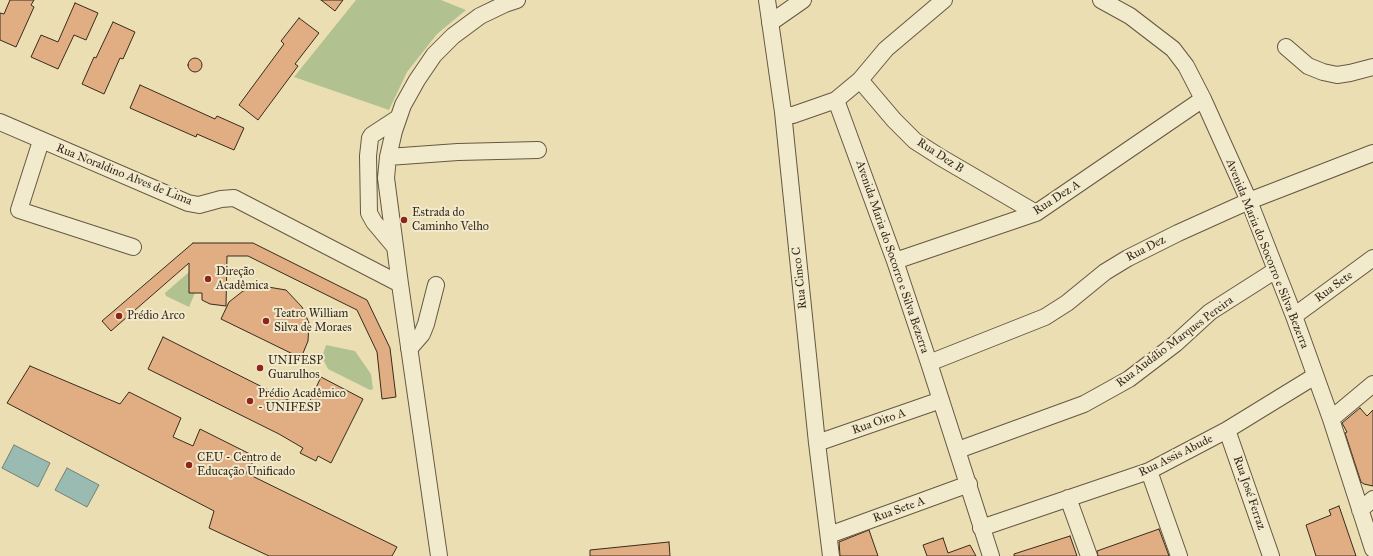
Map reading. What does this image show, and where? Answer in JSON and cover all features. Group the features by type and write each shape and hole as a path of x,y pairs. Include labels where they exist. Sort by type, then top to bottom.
{"street":[{"path":"439,556 437,491 409,349 386,178 388,157 394,131 403,105 417,80 438,50 453,36 480,16 517,0"},
{"name":"Rua Cinco C","path":"767,0 783,112 817,443 831,556"},
{"path":"770,22 803,0"},
{"path":"783,112 793,116 836,100 860,80 886,49 944,0"},
{"name":"Avenida Maria do Socorro e Silva Bezerra","path":"1101,0 1130,16 1173,49 1186,66 1203,99 1249,201 1294,316 1373,549"},
{"path":"1286,46 1308,66 1323,72 1337,75 1373,67"},
{"name":"Rua Dez B","path":"860,80 894,120 915,141 1036,213"},
{"name":"Rua Dez A","path":"895,261 1036,213 1203,99"},
{"name":"Avenida Maria do Socorro e Silva Bezerra","path":"836,100 895,261 958,450 981,528 991,556"},
{"path":"395,247 374,222 369,213 368,156 370,138 372,135 398,118"},
{"name":"Rua Noraldino Alves de Lima","path":"0,122 40,141 188,203 199,205 221,198 234,198 400,284"},
{"path":"40,141 19,210 133,247"},
{"path":"388,157 458,152 538,150"},
{"name":"Rua Dez","path":"929,363 1045,317 1067,304 1105,272 1128,258 1178,233 1249,201 1373,153"},
{"name":"Rua Sete","path":"1294,316 1373,258"},
{"name":"Rua Audálio Marques Pereira","path":"958,450 1084,404 1129,379 1174,344 1210,312 1276,270"},
{"path":"409,349 422,334 436,285"},
{"name":"Rua Assis Abude","path":"981,528 1149,471 1227,430 1315,376"},
{"path":"1330,419 1373,384"},
{"name":"Rua Oito A","path":"817,443 941,400"},
{"name":"Rua José Ferraz","path":"1227,430 1272,556"},
{"path":"1149,471 1179,556"},
{"name":"Rua Sete A","path":"829,535 969,484"},
{"path":"1068,498 1089,556"},
{"path":"1360,510 1373,499"}],"green space":[{"path":"356,0 441,0 466,10 437,34 407,72 389,110 294,77"},
{"path":"189,272 189,293 195,293 189,307 166,296 165,293"},
{"path":"326,345 355,351 371,374 373,389 370,390 328,369 324,361 321,360"}],"water":[{"path":"14,445 50,463 38,487 2,468"},
{"path":"67,468 99,485 87,507 55,490"}],"building":[{"path":"10,0 34,0 31,5 34,7 16,47 0,40 0,13 4,14"},
{"path":"321,0 343,0 335,11"},
{"path":"75,3 98,13 86,40 74,35 58,69 31,57 41,35 58,42"},
{"path":"299,18 319,33 295,64 298,66 258,120 239,105 284,44 281,41"},
{"path":"113,22 135,32 123,59 120,58 104,94 82,84 94,57 96,58"},
{"path":"195,58 200,60 202,65 200,70 195,72 190,70 188,65 190,60"},
{"path":"140,85 215,119 217,116 244,128 234,150 197,134 196,137 130,108"},
{"name":"Prédio Arco","path":"193,243 253,243 367,300 390,348 396,397 382,399 377,352 357,310 248,256 227,256 226,306 210,304 202,300 202,293 189,293 189,263 111,331 102,321"},
{"name":"Teatro William Silva de Moraes","path":"262,286 286,290 302,307 309,323 308,341 301,358 221,319 229,302 243,291"},
{"name":"Prédio Acadêmico - UNIFESP","path":"163,337 306,409 321,377 363,399 331,463 318,456 316,461 300,453 303,448 279,434 148,369"},
{"name":"CEU - Centro de Educação Unificado","path":"30,366 120,404 129,392 181,418 173,437 193,446 200,429 256,457 246,473 397,547 392,556 269,556 209,528 214,511 7,403"},
{"path":"1360,408 1367,416 1373,410 1373,486 1361,482 1345,433 1347,432 1342,423"},
{"path":"1339,506 1356,556 1316,556 1306,525 1331,515 1329,510"},
{"path":"1159,529 1169,556 1098,556 1097,551"},
{"path":"869,530 878,556 840,556 839,542"},
{"path":"1070,536 1077,556 1014,556 1014,554"},
{"path":"943,538 948,553 970,545 976,556 927,556 923,545"},
{"path":"669,542 670,556 590,556 590,550"}],"place":[{"name":"Estrada do Caminho Velho","path":"404,220"},
{"name":"Direção Acadêmica","path":"208,279"},
{"name":"Prédio Arco","path":"119,316"},
{"name":"Teatro William Silva de Moraes","path":"266,321"},
{"name":"UNIFESP Guarulhos","path":"260,368"},
{"name":"Prédio Acadêmico - UNIFESP","path":"250,401"},
{"name":"CEU - Centro de Educação Unificado","path":"189,465"}]}
